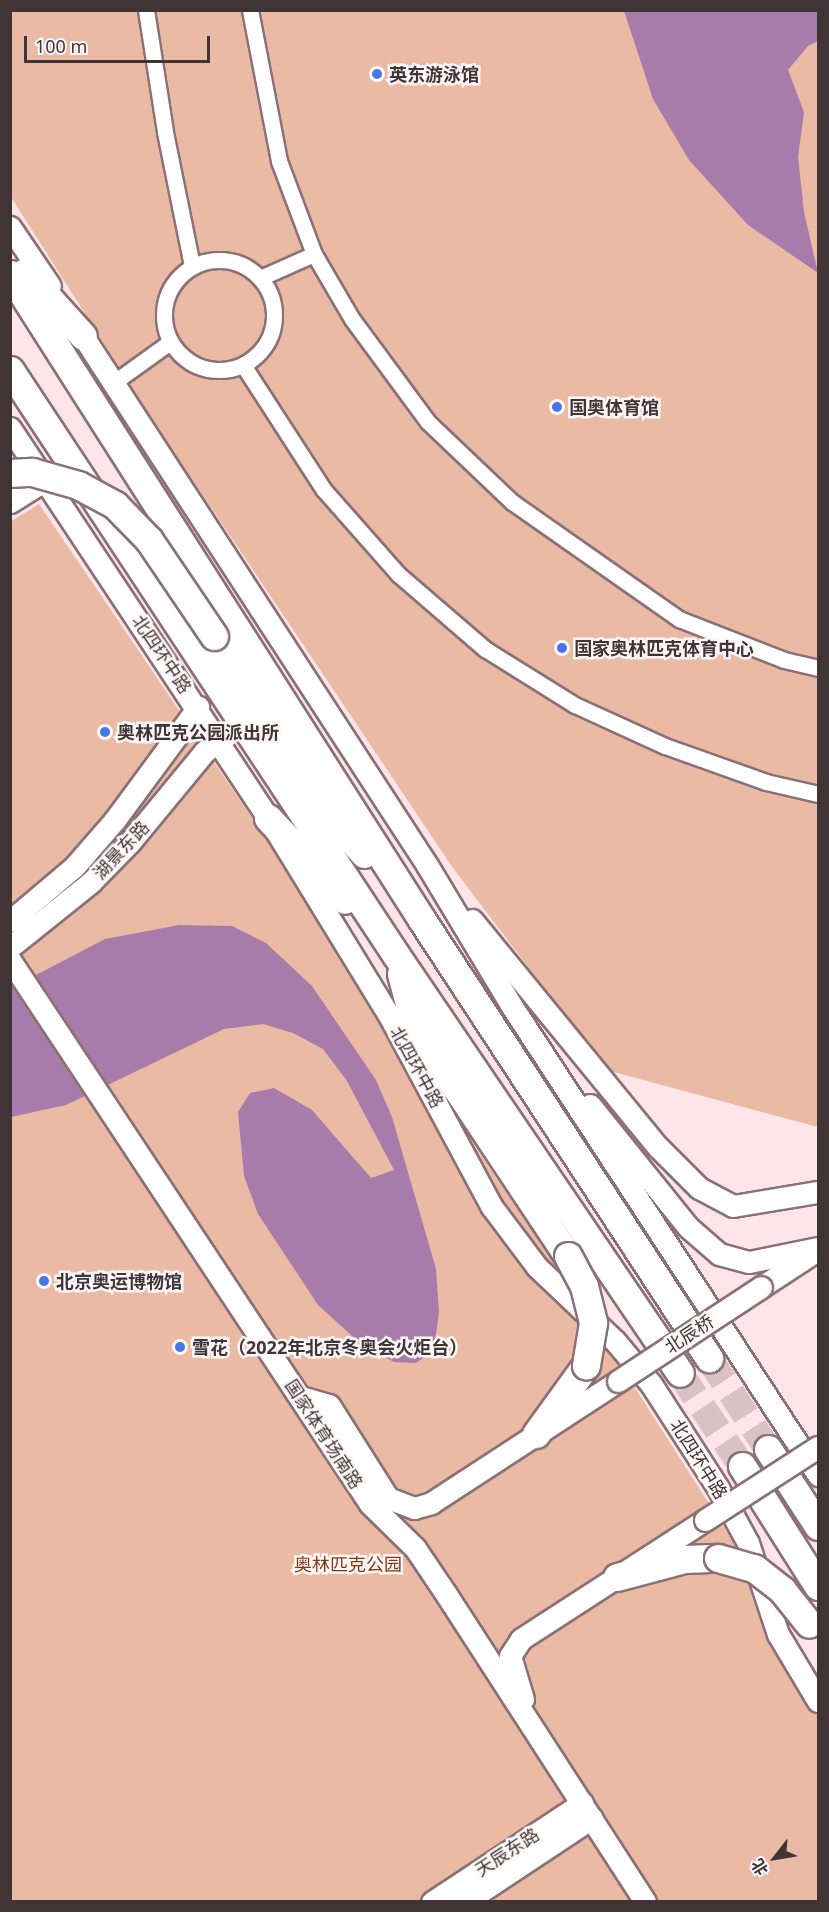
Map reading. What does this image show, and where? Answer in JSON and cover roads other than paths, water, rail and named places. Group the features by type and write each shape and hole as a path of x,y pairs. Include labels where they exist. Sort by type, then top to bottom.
{"highway":[{"path":"10,257 82,336"},
{"path":"10,274 423,920 709,1358"},
{"name":"北四环中路","path":"10,370 396,955 680,1373"},
{"path":"10,473 32,472 78,485 115,506 149,540 329,814 423,920"},
{"path":"268,818 396,955 415,1026 568,1256 584,1286 593,1323 586,1365 536,1434"},
{"path":"768,1449 819,1526"},
{"name":"北四环中路","path":"742,1466 819,1586"},
{"path":"617,1577 684,1558 718,1558 754,1568 783,1590 814,1632"}],"street":[{"path":"146,10 165,132 192,266"},
{"path":"250,10 279,161 314,254 352,319 428,422 512,502 679,619 784,660 819,668"},
{"path":"10,227 428,865 513,1008 819,1475"},
{"path":"260,278 314,254"},
{"path":"228,261 260,278 274,309 273,326 268,342 243,365 227,370 202,368 180,355 170,342 164,325 168,291 192,266 228,261"},
{"path":"113,382 170,342"},
{"path":"243,365 324,490 398,574 485,649 575,705 665,746 766,782 819,794"},
{"name":"北四环中路","path":"10,428 198,707 268,818 391,1019 492,1207 537,1267 615,1341 651,1384 718,1488 748,1543 778,1634 819,1701"},
{"path":"10,502 44,481"},
{"name":"湖景东路","path":"10,921 74,867 114,821 198,707"},
{"name":"湖景东路","path":"10,947 91,882 130,842 205,751 220,741"},
{"path":"428,865 658,1147 699,1188 734,1206 818,1194"},
{"name":"国家体育场南路","path":"10,960 370,1504 414,1548 537,1733 645,1902"},
{"path":"513,1008 688,1227 719,1254 749,1262 819,1249"},
{"name":"北辰桥","path":"301,1397 329,1405 388,1498 414,1508 431,1503 819,1249"},
{"path":"537,1733 510,1656 521,1639 819,1447"},
{"name":"天辰东路","path":"432,1902 587,1810"},
{"name":"天辰东路","path":"465,1902 587,1810"}],"tunnel":[{"path":"709,1358 768,1449"},
{"path":"680,1373 742,1466"}],"place":[{"name":"英东游泳馆","path":"377,74"},
{"name":"国奥体育馆","path":"557,407"},
{"name":"国家奥林匹克体育中心","path":"562,648"},
{"name":"奥林匹克公园派出所","path":"105,732"},
{"name":"北京奥运博物馆","path":"44,1281"},
{"name":"雪花（2022年北京冬奥会火炬台）","path":"180,1347"}],"park label":[{"name":"奥林匹克公园","path":"348,1564"}]}
